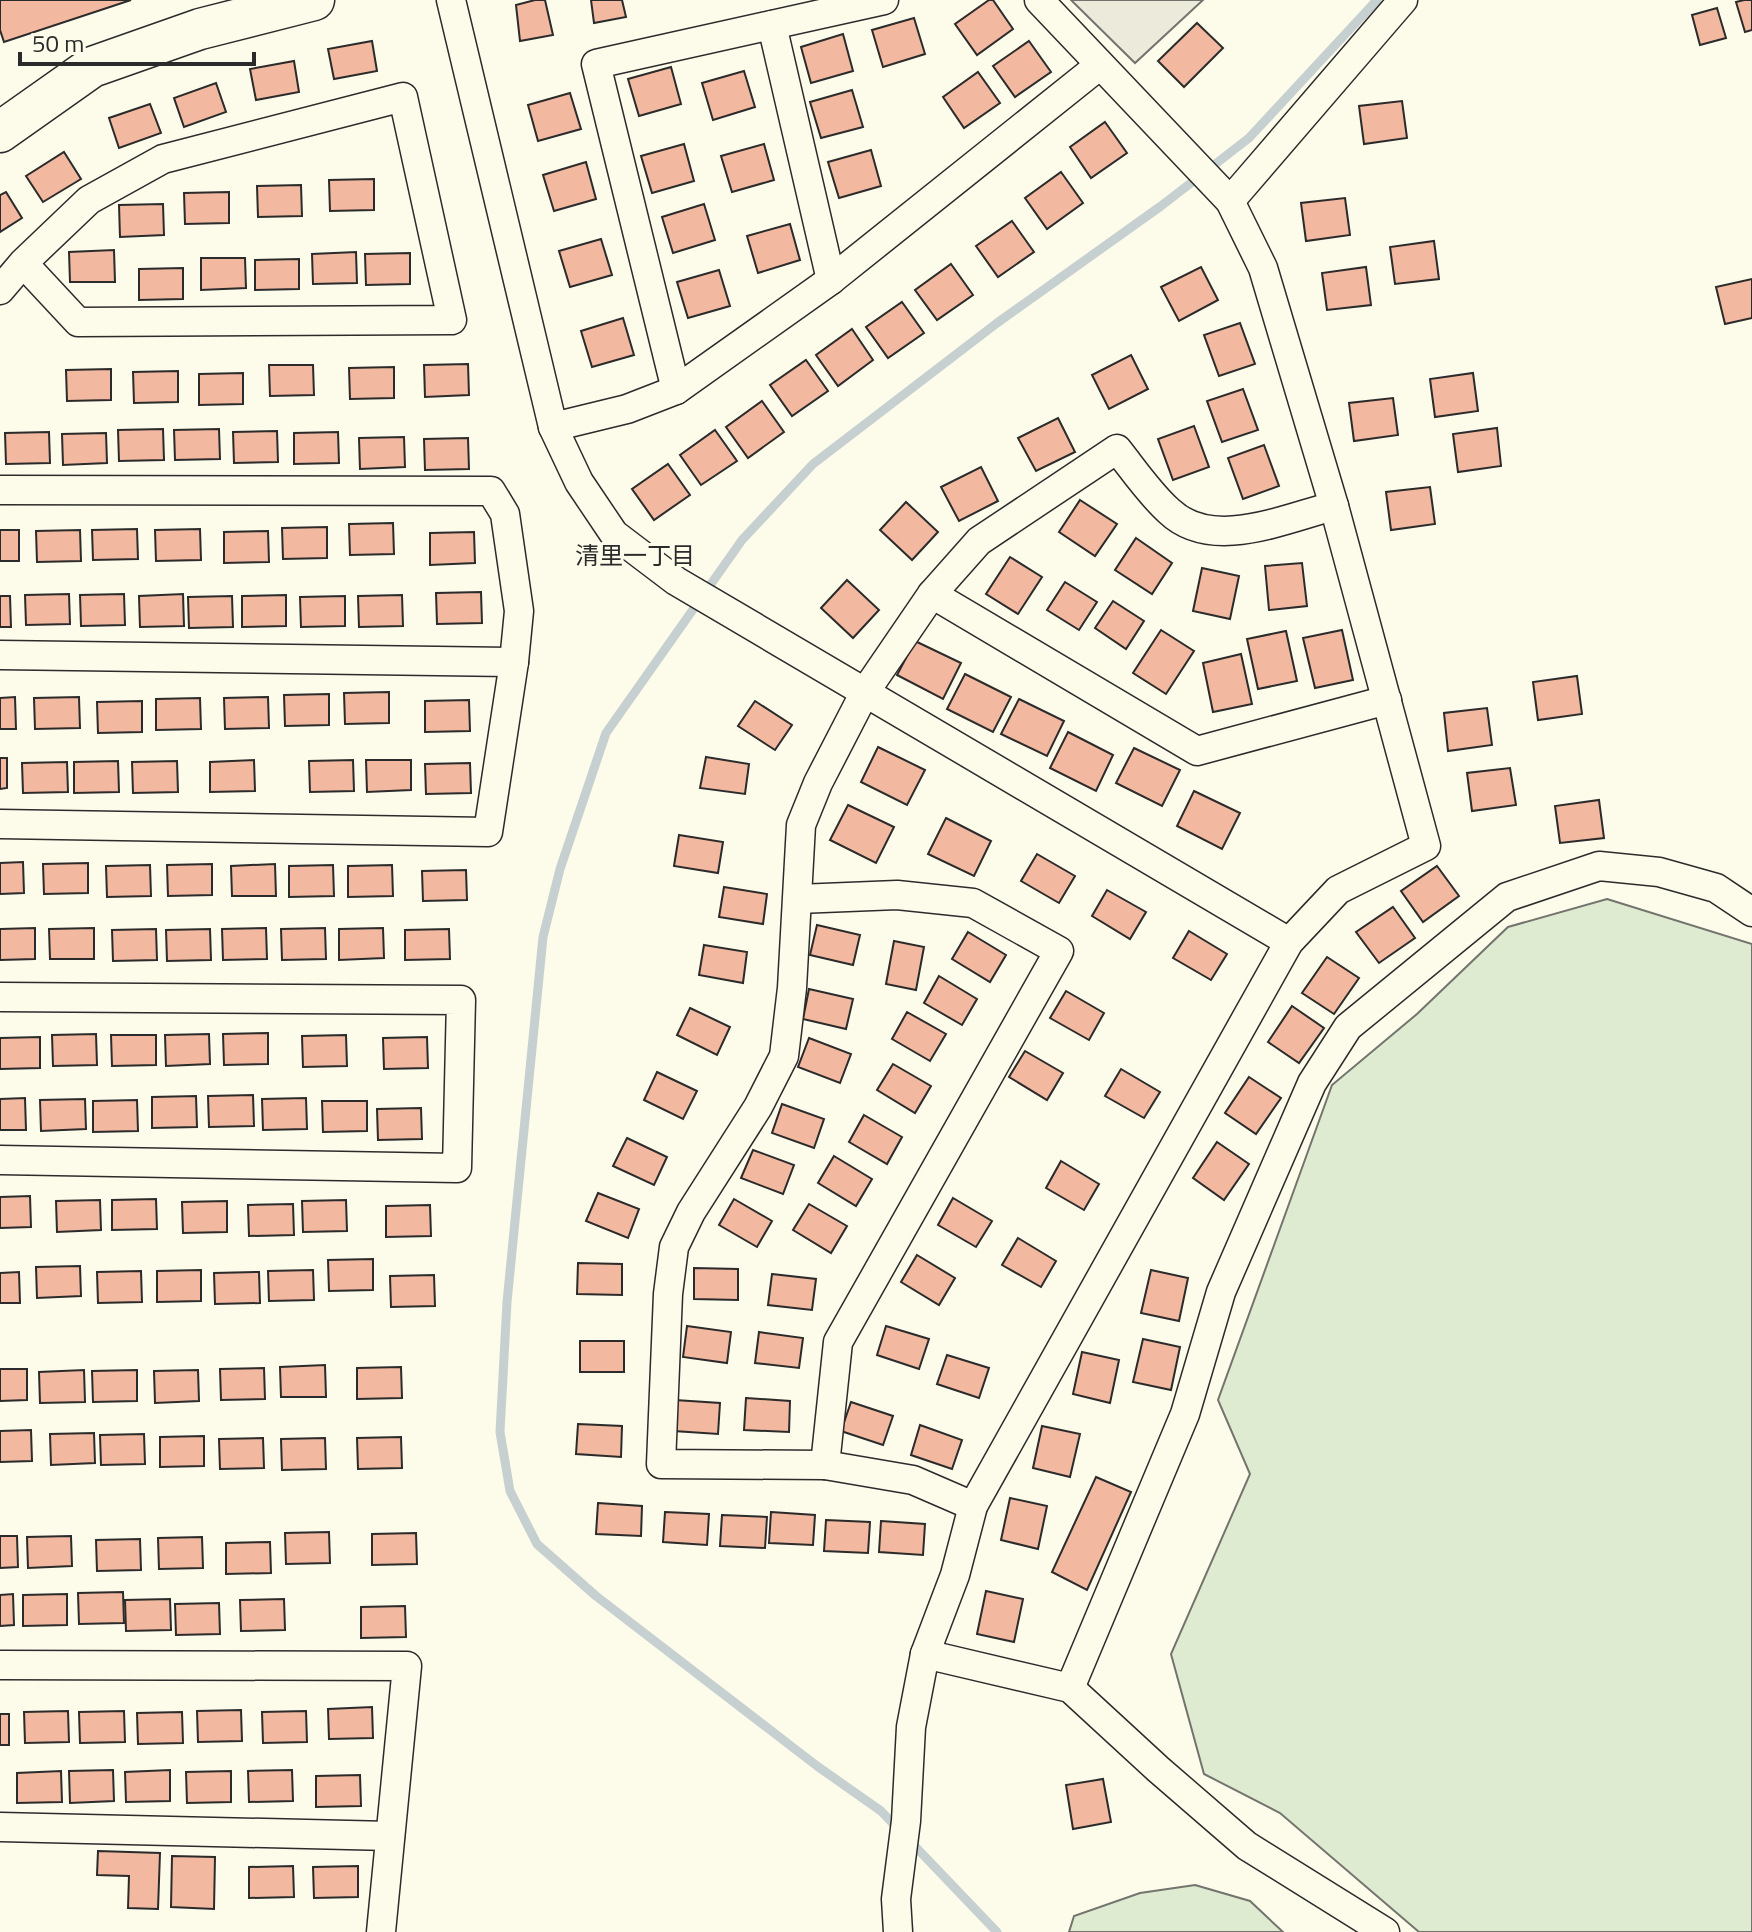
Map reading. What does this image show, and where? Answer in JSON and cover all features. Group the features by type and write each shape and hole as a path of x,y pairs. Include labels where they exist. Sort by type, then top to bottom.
{"main road":[{"path":"0,132 92,67 200,29 314,0"}],"street":[{"path":"451,0 553,427 579,482 614,534 676,581 1289,942"},
{"path":"676,390 596,64 884,0"},
{"path":"898,1932 896,1899 906,1821 911,1727 925,1654 955,1575 973,1506 1289,942 1338,890 1426,846 1334,506 1263,268 1230,201 1039,0"},
{"path":"1230,201 1403,0"},
{"path":"772,25 831,280"},
{"path":"553,427 627,409 676,390 831,280 1100,65"},
{"path":"0,290 23,263 89,200 163,159 403,97 452,320 78,322 23,263"},
{"path":"973,1506 913,1480 825,1465 661,1464 668,1294 674,1247 691,1212 758,1107 784,1056 792,988 801,825 818,783 865,692 932,594 979,541 1117,449 1169,512 1197,530 1241,530 1334,506"},
{"path":"0,490 491,491 505,514 519,611 488,832 0,824"},
{"path":"932,594 1197,751 1387,700"},
{"path":"0,655 514,662"},
{"path":"1070,1688 1185,1414 1221,1292 1312,1083 1348,1027 1507,897 1599,866 1659,872 1716,888 1752,912"},
{"path":"798,899 897,895 973,903 1059,951 838,1342 825,1465"},
{"path":"0,997 461,1000 457,1168 0,1160"},
{"path":"925,1654 1070,1688 1247,1846 1385,1932"},
{"path":"0,1665 407,1666 381,1932"},
{"path":"0,1827 390,1836"}],"green space":[{"path":"1607,899 1752,944 1752,1932 1419,1932 1280,1813 1204,1774 1171,1654 1250,1474 1218,1400 1332,1085 1417,1014 1508,927"},
{"path":"1195,1885 1250,1901 1283,1932 1069,1932 1074,1916 1140,1893"}],"shaded area":[{"path":"1071,0 1203,0 1135,63"}],"building":[{"path":"0,0 131,0 4,42 0,30"},
{"path":"545,0 553,35 520,41 516,5"},
{"path":"591,0 622,0 626,17 594,23"},
{"path":"993,0 1013,29 977,55 955,24"},
{"path":"1752,0 1752,30 1745,32 1736,2"},
{"path":"1717,8 1726,38 1700,45 1692,15"},
{"path":"914,18 925,54 883,67 872,30"},
{"path":"1197,23 1223,48 1184,87 1158,61"},
{"path":"843,34 853,71 811,83 801,47"},
{"path":"372,41 377,71 334,79 328,49"},
{"path":"1029,41 1051,72 1015,97 993,66"},
{"path":"294,61 299,92 256,100 250,69"},
{"path":"671,67 681,104 639,116 628,79"},
{"path":"744,71 755,107 713,120 702,83"},
{"path":"978,72 1000,103 964,128 943,97"},
{"path":"216,83 226,112 184,127 174,98"},
{"path":"852,90 863,127 821,138 810,102"},
{"path":"570,93 581,129 538,141 528,105"},
{"path":"1402,101 1407,138 1364,144 1359,106"},
{"path":"150,104 161,133 119,148 109,118"},
{"path":"1105,122 1127,153 1091,178 1070,147"},
{"path":"684,144 694,181 652,193 641,156"},
{"path":"764,144 774,180 732,192 721,156"},
{"path":"871,150 881,186 839,198 828,162"},
{"path":"64,152 81,179 43,202 26,176"},
{"path":"586,162 596,199 554,211 543,175"},
{"path":"1061,172 1083,203 1047,229 1025,198"},
{"path":"374,179 374,210 330,211 329,180"},
{"path":"301,185 302,216 258,217 257,186"},
{"path":"6,192 22,218 0,232 0,195"},
{"path":"229,192 229,223 185,224 184,193"},
{"path":"1345,198 1350,235 1306,241 1301,203"},
{"path":"163,204 164,235 120,237 119,205"},
{"path":"704,204 715,240 673,253 662,217"},
{"path":"1012,221 1034,252 998,277 976,246"},
{"path":"790,224 800,260 758,273 747,236"},
{"path":"601,239 612,275 570,287 559,251"},
{"path":"1434,241 1439,279 1395,284 1390,247"},
{"path":"114,250 115,282 70,282 69,252"},
{"path":"356,252 357,283 313,284 312,254"},
{"path":"410,253 410,284 366,285 365,254"},
{"path":"201,258 245,258 246,288 201,290"},
{"path":"299,259 299,289 255,290 255,260"},
{"path":"951,264 973,295 937,320 915,290"},
{"path":"1201,267 1218,300 1179,321 1161,287"},
{"path":"1366,267 1371,305 1327,310 1322,273"},
{"path":"183,268 183,299 139,300 139,269"},
{"path":"719,270 730,306 688,318 677,282"},
{"path":"1752,279 1752,318 1725,324 1716,287"},
{"path":"902,302 924,333 888,358 866,327"},
{"path":"623,318 634,355 592,367 581,331"},
{"path":"1240,323 1255,364 1219,376 1204,335"},
{"path":"852,329 873,360 838,386 816,355"},
{"path":"1131,355 1148,389 1109,409 1092,375"},
{"path":"806,360 828,391 792,416 770,385"},
{"path":"468,364 469,395 425,397 424,365"},
{"path":"269,365 313,365 314,395 270,396"},
{"path":"394,367 394,398 350,399 349,368"},
{"path":"111,369 111,400 67,401 66,370"},
{"path":"178,371 178,402 134,403 133,372"},
{"path":"243,373 243,404 199,405 199,374"},
{"path":"1473,373 1478,411 1435,417 1430,379"},
{"path":"1243,389 1258,430 1222,442 1207,401"},
{"path":"1393,398 1398,435 1354,441 1349,403"},
{"path":"762,401 784,432 748,458 726,427"},
{"path":"1058,418 1075,452 1036,471 1018,438"},
{"path":"1194,426 1209,467 1173,480 1158,439"},
{"path":"1497,428 1501,466 1458,472 1453,434"},
{"path":"163,429 164,460 119,461 118,430"},
{"path":"219,429 220,459 175,460 174,430"},
{"path":"715,430 737,461 701,485 680,455"},
{"path":"277,431 278,462 234,463 233,432"},
{"path":"49,432 50,463 6,464 5,433"},
{"path":"338,432 339,463 294,464 294,433"},
{"path":"106,433 107,463 63,465 62,434"},
{"path":"404,437 405,467 360,469 359,438"},
{"path":"468,438 469,469 425,470 424,439"},
{"path":"1264,445 1279,486 1243,499 1228,458"},
{"path":"668,464 690,495 654,520 632,489"},
{"path":"981,467 998,501 959,521 941,487"},
{"path":"1430,487 1435,524 1391,530 1386,492"},
{"path":"1080,500 1117,524 1095,556 1059,532"},
{"path":"906,502 938,532 912,560 880,530"},
{"path":"393,523 394,554 350,555 349,524"},
{"path":"327,527 327,558 283,559 282,528"},
{"path":"137,529 138,559 93,560 92,530"},
{"path":"200,529 201,560 156,561 155,530"},
{"path":"0,530 19,530 19,561 0,561"},
{"path":"80,530 81,561 37,562 36,531"},
{"path":"268,531 269,562 224,563 224,532"},
{"path":"474,532 475,563 430,565 430,533"},
{"path":"1136,538 1172,563 1152,594 1115,570"},
{"path":"1010,557 1042,577 1018,614 986,594"},
{"path":"1302,563 1307,606 1269,610 1265,566"},
{"path":"1202,568 1239,576 1230,619 1193,611"},
{"path":"847,580 879,610 853,638 821,608"},
{"path":"1065,582 1097,602 1079,630 1047,610"},
{"path":"481,592 482,623 437,624 436,593"},
{"path":"69,594 70,624 26,625 25,595"},
{"path":"124,594 125,625 81,626 80,595"},
{"path":"183,594 184,626 140,627 139,596"},
{"path":"286,595 286,626 242,627 242,596"},
{"path":"402,595 403,626 359,627 358,596"},
{"path":"0,596 10,596 11,627 0,627"},
{"path":"232,596 233,627 189,628 188,597"},
{"path":"345,596 345,626 301,627 300,597"},
{"path":"1113,601 1144,621 1126,649 1095,628"},
{"path":"1161,630 1194,651 1166,694 1133,673"},
{"path":"1342,630 1353,680 1315,688 1303,638"},
{"path":"1286,631 1297,681 1258,689 1247,639"},
{"path":"915,641 961,663 943,699 897,675"},
{"path":"1241,654 1252,704 1213,712 1203,663"},
{"path":"965,674 1011,697 993,732 947,709"},
{"path":"1577,676 1582,714 1538,720 1533,682"},
{"path":"389,692 389,723 345,724 344,693"},
{"path":"329,694 329,725 285,726 284,695"},
{"path":"15,697 16,729 0,729 0,698"},
{"path":"79,697 80,728 35,729 34,698"},
{"path":"268,697 269,728 225,729 224,698"},
{"path":"200,698 201,729 156,730 156,699"},
{"path":"1019,699 1064,721 1047,756 1001,734"},
{"path":"469,700 470,731 425,732 425,701"},
{"path":"142,701 142,732 98,733 97,702"},
{"path":"755,701 792,725 775,750 738,726"},
{"path":"1487,708 1492,745 1448,751 1444,713"},
{"path":"1068,732 1113,755 1096,791 1050,768"},
{"path":"878,747 925,770 907,805 861,782"},
{"path":"1134,748 1180,770 1162,806 1116,783"},
{"path":"706,757 749,764 745,794 700,788"},
{"path":"0,758 7,758 7,788 0,789"},
{"path":"254,760 255,791 210,792 210,762"},
{"path":"353,760 354,791 310,792 309,761"},
{"path":"366,760 411,760 411,790 367,792"},
{"path":"118,761 119,792 74,793 74,762"},
{"path":"177,761 178,792 133,793 132,762"},
{"path":"67,762 68,792 23,793 22,763"},
{"path":"470,763 471,793 426,794 425,764"},
{"path":"1510,768 1516,805 1472,811 1467,773"},
{"path":"1194,791 1240,813 1222,849 1177,826"},
{"path":"1599,800 1604,838 1560,843 1555,806"},
{"path":"848,805 894,827 876,863 830,840"},
{"path":"946,818 991,841 974,876 928,854"},
{"path":"679,835 723,842 718,873 674,866"},
{"path":"1037,854 1075,876 1059,903 1021,881"},
{"path":"23,862 24,893 0,894 0,863"},
{"path":"88,863 88,893 44,894 43,864"},
{"path":"212,864 212,895 168,896 167,865"},
{"path":"275,864 276,896 232,896 231,866"},
{"path":"150,865 151,896 107,897 106,866"},
{"path":"333,865 334,896 289,897 289,866"},
{"path":"392,865 393,896 348,897 348,866"},
{"path":"1437,866 1459,896 1423,922 1401,891"},
{"path":"466,870 467,900 423,901 422,871"},
{"path":"724,887 767,894 763,924 719,917"},
{"path":"1107,890 1146,912 1130,939 1092,916"},
{"path":"1393,907 1415,938 1379,963 1356,932"},
{"path":"817,925 860,935 853,965 810,955"},
{"path":"35,928 35,959 0,960 0,929"},
{"path":"94,928 94,959 50,959 49,929"},
{"path":"266,928 267,959 223,960 222,929"},
{"path":"325,928 326,959 282,960 281,929"},
{"path":"383,928 384,958 339,960 339,929"},
{"path":"156,929 157,960 113,961 112,930"},
{"path":"210,929 211,960 167,961 166,930"},
{"path":"449,929 450,959 405,960 405,930"},
{"path":"1189,931 1227,954 1211,980 1173,958"},
{"path":"968,932 1006,955 990,982 952,959"},
{"path":"894,941 924,947 916,990 886,984"},
{"path":"704,945 747,952 743,983 699,975"},
{"path":"1327,957 1359,978 1334,1014 1302,993"},
{"path":"939,976 977,999 962,1025 924,1003"},
{"path":"809,989 853,999 846,1029 803,1019"},
{"path":"1066,991 1104,1013 1089,1040 1050,1018"},
{"path":"1292,1006 1324,1028 1299,1063 1268,1042"},
{"path":"690,1008 730,1027 717,1055 677,1035"},
{"path":"907,1012 946,1034 930,1061 892,1039"},
{"path":"268,1033 268,1064 224,1065 223,1034"},
{"path":"96,1034 97,1065 53,1066 52,1035"},
{"path":"209,1034 210,1064 166,1066 165,1035"},
{"path":"111,1035 156,1035 156,1065 112,1066"},
{"path":"346,1035 347,1066 303,1067 302,1036"},
{"path":"40,1037 40,1068 0,1069 0,1038"},
{"path":"427,1037 428,1068 384,1069 383,1038"},
{"path":"809,1038 851,1054 840,1083 798,1067"},
{"path":"1025,1051 1063,1073 1047,1100 1009,1077"},
{"path":"893,1064 931,1086 915,1113 877,1090"},
{"path":"1121,1069 1160,1092 1144,1118 1105,1096"},
{"path":"657,1072 697,1091 683,1119 644,1100"},
{"path":"1249,1077 1281,1098 1256,1134 1225,1113"},
{"path":"253,1095 254,1126 209,1127 208,1096"},
{"path":"196,1096 197,1127 152,1128 152,1097"},
{"path":"25,1098 26,1130 0,1130 0,1099"},
{"path":"306,1098 307,1129 263,1130 262,1099"},
{"path":"85,1099 86,1129 41,1131 40,1100"},
{"path":"137,1100 138,1131 93,1132 93,1101"},
{"path":"322,1101 367,1101 367,1131 323,1132"},
{"path":"782,1104 824,1119 814,1148 772,1133"},
{"path":"421,1108 422,1139 378,1140 377,1109"},
{"path":"864,1115 902,1137 887,1164 849,1142"},
{"path":"627,1138 667,1157 654,1185 613,1166"},
{"path":"1217,1142 1249,1164 1224,1200 1193,1178"},
{"path":"753,1150 794,1165 783,1194 741,1178"},
{"path":"834,1156 872,1179 856,1206 818,1183"},
{"path":"1061,1161 1099,1184 1084,1210 1046,1188"},
{"path":"598,1193 639,1209 628,1238 586,1221"},
{"path":"30,1196 31,1227 0,1228 0,1197"},
{"path":"953,1198 992,1221 976,1247 938,1225"},
{"path":"156,1199 157,1229 112,1230 112,1200"},
{"path":"734,1199 772,1221 757,1247 719,1225"},
{"path":"100,1200 101,1230 57,1232 56,1201"},
{"path":"346,1200 347,1231 303,1232 302,1201"},
{"path":"227,1201 227,1232 183,1233 182,1202"},
{"path":"293,1204 294,1235 249,1236 248,1205"},
{"path":"809,1204 847,1226 831,1253 793,1230"},
{"path":"430,1205 431,1236 386,1237 386,1206"},
{"path":"1018,1238 1056,1261 1041,1287 1002,1265"},
{"path":"917,1255 955,1278 939,1305 901,1282"},
{"path":"373,1259 373,1290 329,1291 328,1260"},
{"path":"578,1263 622,1264 622,1295 577,1294"},
{"path":"80,1266 81,1296 37,1298 36,1267"},
{"path":"694,1268 738,1269 738,1300 694,1299"},
{"path":"201,1270 201,1301 157,1302 157,1271"},
{"path":"313,1270 314,1300 269,1301 268,1271"},
{"path":"1151,1270 1188,1278 1179,1321 1141,1313"},
{"path":"141,1271 142,1302 98,1303 97,1272"},
{"path":"19,1272 20,1303 0,1303 0,1273"},
{"path":"259,1272 260,1303 215,1304 214,1273"},
{"path":"772,1274 816,1279 812,1310 768,1305"},
{"path":"434,1275 435,1306 391,1307 390,1276"},
{"path":"687,1326 731,1332 727,1363 683,1357"},
{"path":"886,1326 929,1339 919,1369 877,1355"},
{"path":"759,1332 803,1338 799,1368 755,1363"},
{"path":"1143,1339 1180,1347 1171,1390 1133,1382"},
{"path":"580,1341 624,1341 624,1372 580,1372"},
{"path":"1082,1352 1119,1360 1110,1403 1073,1394"},
{"path":"947,1355 989,1368 979,1398 937,1384"},
{"path":"325,1365 326,1397 281,1397 280,1367"},
{"path":"401,1367 402,1398 357,1399 357,1368"},
{"path":"264,1368 265,1399 221,1400 220,1369"},
{"path":"0,1369 27,1369 27,1400 0,1401"},
{"path":"84,1370 85,1402 40,1403 39,1372"},
{"path":"137,1370 137,1401 93,1402 92,1371"},
{"path":"198,1370 199,1401 155,1403 154,1371"},
{"path":"746,1398 790,1401 789,1432 744,1430"},
{"path":"675,1400 720,1403 718,1434 674,1431"},
{"path":"851,1402 893,1416 883,1445 841,1431"},
{"path":"578,1424 622,1426 621,1457 576,1454"},
{"path":"920,1425 962,1440 952,1469 911,1455"},
{"path":"1042,1426 1080,1434 1070,1477 1033,1468"},
{"path":"31,1430 32,1461 0,1462 0,1431"},
{"path":"94,1433 95,1463 51,1465 50,1434"},
{"path":"144,1434 145,1464 101,1465 100,1435"},
{"path":"204,1436 204,1466 160,1467 160,1437"},
{"path":"401,1437 402,1468 358,1469 357,1438"},
{"path":"263,1438 264,1468 220,1469 219,1439"},
{"path":"325,1438 326,1469 282,1470 281,1439"},
{"path":"1096,1477 1131,1492 1087,1590 1052,1572"},
{"path":"1010,1498 1047,1506 1038,1549 1001,1540"},
{"path":"598,1503 642,1506 641,1536 596,1534"},
{"path":"665,1512 709,1514 707,1545 663,1542"},
{"path":"771,1512 815,1515 813,1545 769,1543"},
{"path":"722,1515 767,1517 765,1548 720,1546"},
{"path":"826,1520 870,1522 868,1553 824,1551"},
{"path":"881,1521 925,1524 923,1555 879,1552"},
{"path":"329,1532 330,1563 286,1564 285,1533"},
{"path":"416,1533 417,1564 372,1565 372,1534"},
{"path":"0,1536 17,1536 18,1567 0,1568"},
{"path":"71,1536 72,1566 28,1568 27,1537"},
{"path":"202,1537 203,1568 159,1569 158,1538"},
{"path":"140,1539 141,1570 97,1571 96,1540"},
{"path":"270,1542 271,1573 226,1574 226,1543"},
{"path":"986,1591 1023,1599 1014,1642 977,1634"},
{"path":"123,1592 124,1623 79,1624 78,1593"},
{"path":"13,1594 14,1625 0,1626 0,1595"},
{"path":"67,1594 67,1625 23,1626 23,1595"},
{"path":"170,1599 171,1630 126,1631 125,1600"},
{"path":"284,1599 285,1630 241,1631 240,1600"},
{"path":"219,1603 220,1634 176,1635 175,1604"},
{"path":"405,1606 406,1637 361,1638 361,1607"},
{"path":"372,1707 373,1738 329,1739 328,1709"},
{"path":"241,1710 242,1741 198,1742 197,1711"},
{"path":"68,1711 69,1742 25,1743 24,1712"},
{"path":"124,1711 125,1742 80,1743 79,1712"},
{"path":"306,1711 307,1742 263,1743 262,1712"},
{"path":"182,1712 183,1743 138,1744 137,1713"},
{"path":"0,1714 9,1714 9,1745 0,1745"},
{"path":"113,1770 114,1801 70,1803 69,1771"},
{"path":"170,1770 170,1801 126,1802 125,1772"},
{"path":"292,1770 293,1801 249,1802 248,1771"},
{"path":"61,1771 62,1802 17,1803 17,1773"},
{"path":"231,1771 231,1802 187,1803 186,1772"},
{"path":"360,1775 361,1806 316,1807 316,1776"},
{"path":"1103,1779 1111,1822 1073,1829 1066,1785"},
{"path":"98,1851 160,1853 158,1909 128,1908 129,1876 97,1875"},
{"path":"172,1856 215,1857 214,1909 171,1907"},
{"path":"293,1866 294,1897 249,1898 249,1867"},
{"path":"358,1866 358,1897 314,1898 313,1867"}],"waterway":[{"path":"898,1829 881,1811 817,1766 596,1596 537,1544 510,1491 500,1432 507,1302 543,937 560,869 606,733 742,540 813,464 997,323 1161,206 1249,138 1377,0"},
{"path":"908,1839 997,1932"}],"district":[{"name":"清里一丁目","path":"635,555"}]}
